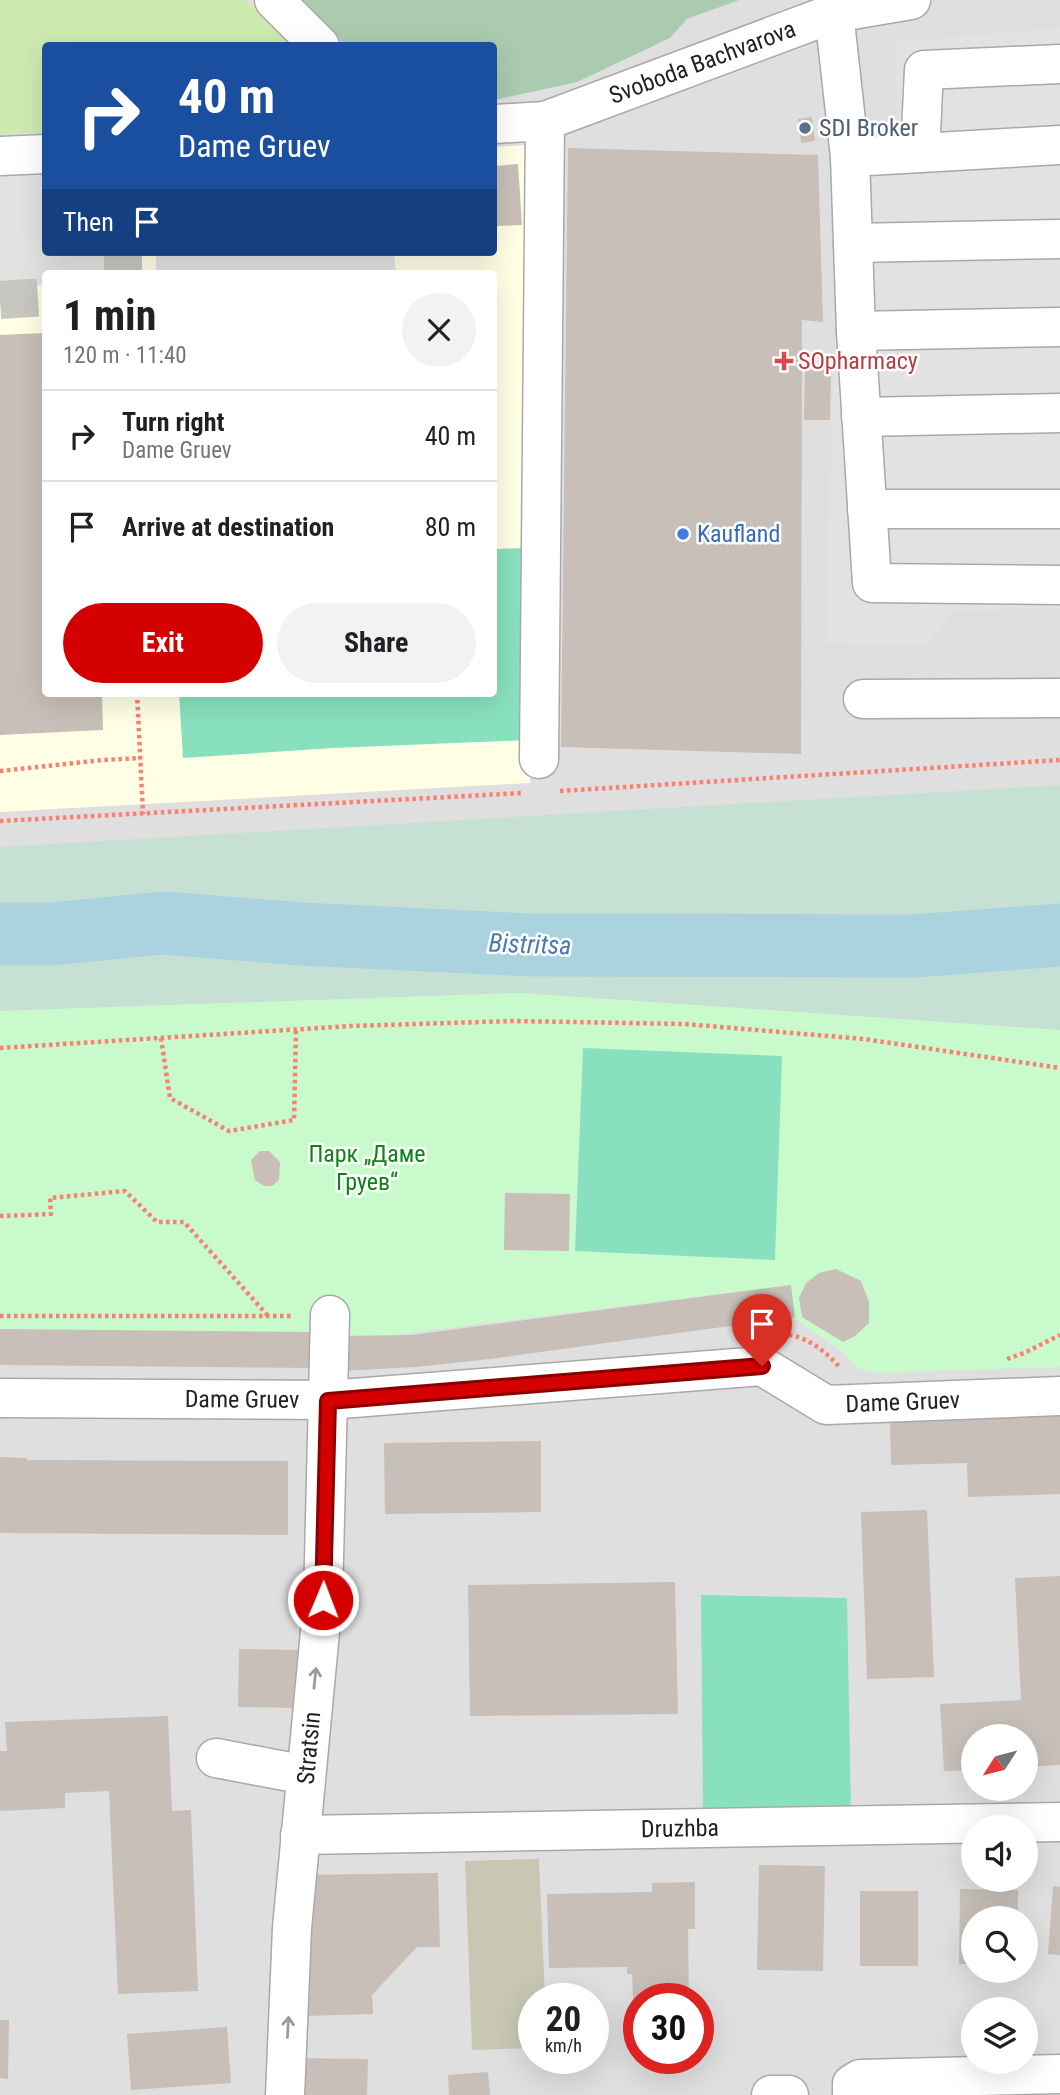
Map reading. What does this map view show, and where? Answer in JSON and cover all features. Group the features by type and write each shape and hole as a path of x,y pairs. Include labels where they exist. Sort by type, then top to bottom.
{"street":[{"path":"274,0 316,42"},
{"name":"Svoboda Bachvarova","path":"497,124 545,121 834,13 911,0"},
{"path":"834,13 850,158 856,331 872,583 1060,585"},
{"path":"920,153 924,70 1060,64"},
{"path":"539,759 545,121"},
{"path":"850,158 1060,145"},
{"path":"0,156 42,154"},
{"path":"853,243 1060,239"},
{"path":"856,331 1060,327"},
{"path":"861,417 1060,413"},
{"path":"867,509 1060,509"},
{"path":"863,699 1060,698"},
{"name":"Stratsin","path":"285,2095 292,1928 323,1600 330,1315"},
{"name":"Dame Gruev","path":"0,1398 328,1401 762,1366 826,1405 1060,1396"},
{"path":"216,1758 306,1775"},
{"name":"Druzhba","path":"300,1835 1060,1822"},
{"path":"852,2095 852,2084 860,2079 1060,2074"},
{"path":"771,2095 789,2095"}],"path":[{"path":"137,697 143,814"},
{"path":"0,771 141,758"},
{"path":"0,1048 296,1029 513,1021 685,1024 864,1039 1060,1069"},
{"path":"161,1038 170,1098 229,1131 294,1120 296,1029"},
{"path":"0,1216 51,1214 50,1198 125,1191 158,1222 184,1222 269,1317"},
{"path":"0,1316 330,1315"}],"shaded area":[{"path":"0,0 1060,0 1060,2095 0,2095"},
{"path":"303,0 739,0 687,19 670,38 577,82 497,99 497,42 342,42"},
{"path":"1060,28 1060,608 955,611 926,645 826,643 843,129 897,129 896,42"},
{"path":"527,145 530,783 0,812 0,170 42,245 42,256 497,256 497,147"},
{"path":"42,168 42,256 113,256 114,270 42,270 42,285 0,288 0,170"},
{"path":"156,256 394,256 396,270 156,270"},
{"path":"1060,785 1060,1030 519,993 0,1011 0,847"},
{"path":"539,1859 544,1983 518,1983 518,2049 472,2050 465,1861"}],"green space":[{"path":"0,0 246,0 294,42 42,42 42,132 0,135"},
{"path":"527,548 530,740 333,748 183,758 179,697 497,697 497,549"},
{"name":"Парк „Даме Груев“","path":"519,993 1060,1030 1060,1367 874,1373 857,1368 843,1352 792,1317 789,1285 376,1337 0,1332 0,1011"},
{"path":"583,1048 782,1056 775,1260 575,1251"},
{"path":"701,1595 847,1598 851,1812 703,1814"}],"building":[{"path":"812,117 815,141 801,143 798,119"},
{"name":"Kaufland","path":"568,148 818,155 823,322 802,320 801,754 561,747"},
{"path":"518,164 522,225 497,226 497,166"},
{"path":"42,333 42,697 102,697 103,730 0,735 0,335"},
{"path":"805,368 831,368 830,420 804,420"},
{"path":"260,1151 269,1151 280,1162 279,1180 272,1186 264,1186 255,1180 251,1160"},
{"path":"505,1193 570,1194 569,1251 504,1250"},
{"path":"836,1269 861,1281 869,1302 869,1323 855,1336 843,1342 802,1317 799,1298 806,1283 819,1273"},
{"path":"791,1285 795,1317 490,1359 340,1371 339,1336 412,1335"},
{"path":"0,1329 318,1332 318,1368 0,1365"},
{"path":"1060,1416 1060,1494 968,1497 967,1463 891,1465 890,1420"},
{"path":"541,1441 541,1512 385,1514 384,1443"},
{"path":"0,1457 27,1460 288,1461 288,1535 0,1533"},
{"path":"927,1510 934,1677 867,1679 861,1512"},
{"path":"1060,1576 1060,1765 1038,1766 1038,1724 961,1724 961,1770 944,1771 940,1704 1021,1700 1015,1578"},
{"path":"675,1582 678,1714 470,1716 468,1585"},
{"path":"239,1649 301,1650 300,1708 238,1707"},
{"path":"168,1716 172,1811 191,1810 198,1991 118,1994 109,1791 65,1793 65,1808 0,1811 0,1751 7,1751 5,1722"},
{"path":"759,1865 825,1866 823,1971 757,1970"},
{"path":"438,1873 440,1947 417,1947 372,1995 373,2014 304,2016 301,1875"},
{"path":"695,1882 695,1929 688,1929 689,1983 632,1983 632,1974 627,1974 627,1967 549,1968 547,1894 652,1892 652,1883"},
{"path":"1053,1886 1060,1887 1060,1955 1048,1954"},
{"path":"960,1889 961,1892 1018,1892 1018,1906 961,1906 959,1964"},
{"path":"860,1891 918,1891 918,1966 860,1966"},
{"path":"0,2020 9,2020 8,2079 0,2078"},
{"path":"227,2027 231,2083 131,2090 127,2034"},
{"path":"294,2058 368,2059 367,2095 293,2095"},
{"path":"488,2072 490,2095 449,2095 448,2075"}],"waterway":[{"name":"Bistritsa","path":"0,934 51,934 163,923 302,934 529,945 914,946 1060,935"}],"tunnel":[{"path":"123,256 123,270"},
{"path":"0,300 42,297"}],"place":[{"name":"SDI Broker","path":"805,128"},
{"name":"SOpharmacy","path":"784,361"},
{"name":"Kaufland","path":"683,534"}],"route":[{"path":"323,1600 328,1401 762,1366"}]}
